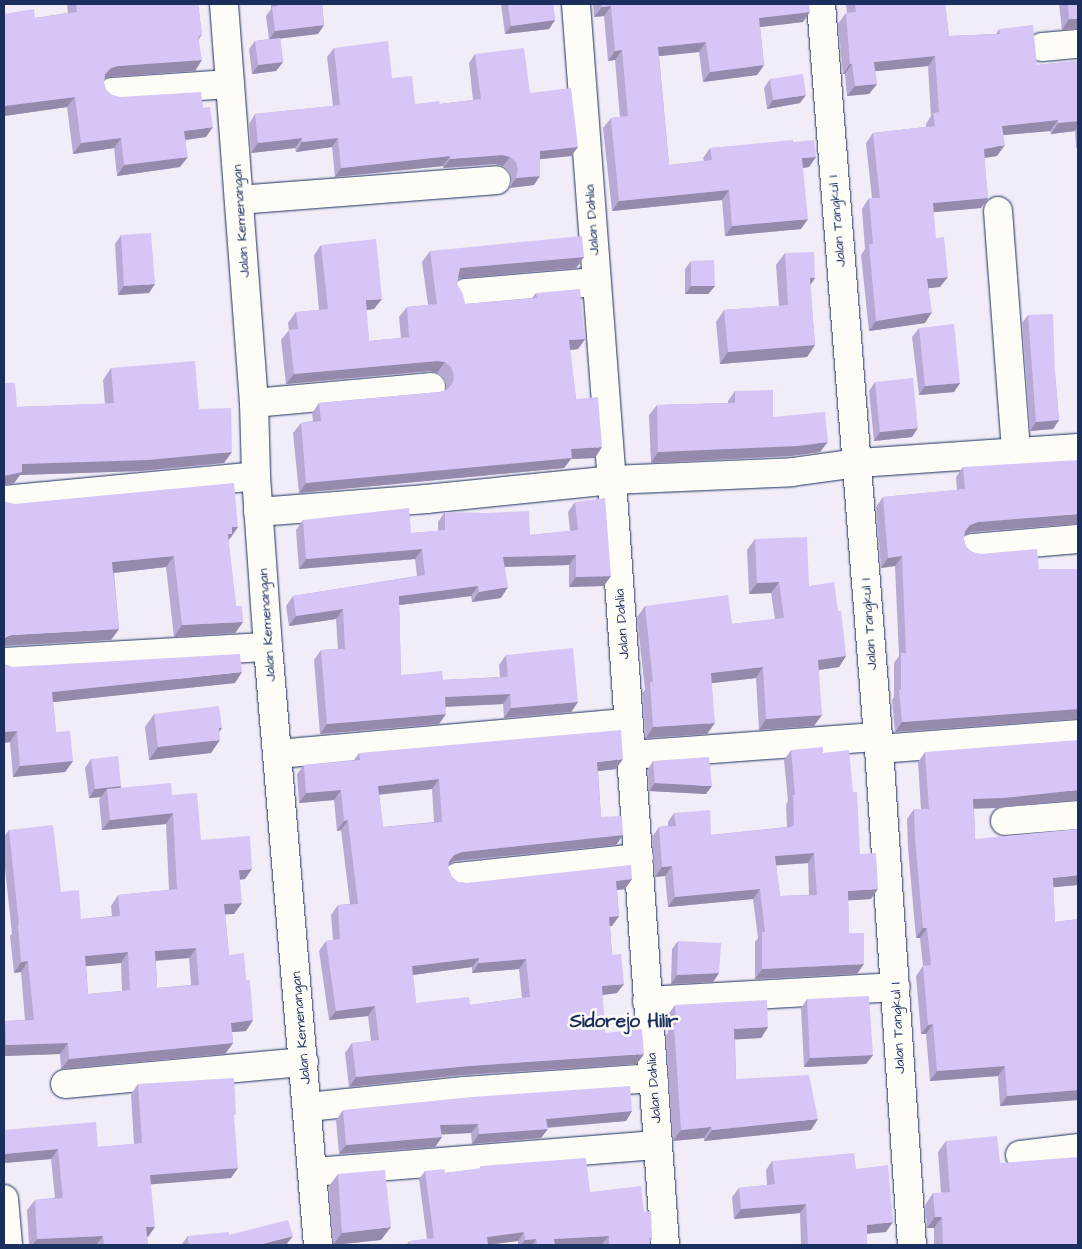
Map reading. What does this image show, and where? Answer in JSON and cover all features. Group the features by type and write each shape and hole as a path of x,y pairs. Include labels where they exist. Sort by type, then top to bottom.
{"street":[{"name":"Jalan Kemenangan","path":"224,4 254,403 258,512 268,647 308,1107 318,1245"},
{"name":"Jalan Dahlia","path":"576,4 612,480 665,1245"},
{"name":"Jalan Tangkul I","path":"821,4 858,463 896,987 906,1179 912,1245"},
{"path":"1042,47 1078,44"},
{"path":"112,92 230,84"},
{"path":"239,200 496,180"},
{"path":"998,211 1016,452"},
{"path":"465,293 597,282"},
{"path":"254,403 431,387"},
{"path":"258,512 426,499 612,480 792,472 858,463 1078,448"},
{"path":"4,500 256,476"},
{"path":"972,548 1078,539"},
{"path":"4,662 268,647"},
{"path":"278,754 628,723"},
{"path":"631,756 1078,734"},
{"path":"1005,821 1078,816"},
{"path":"457,877 639,858"},
{"path":"648,1001 896,987"},
{"path":"65,1084 304,1062"},
{"path":"308,1107 464,1091 654,1078"},
{"path":"313,1172 658,1145"},
{"path":"1020,1155 1078,1148"},
{"path":"4,1199 8,1245"}],"building":[{"path":"76,4 198,4 202,35 198,36 202,60 118,66 111,68 105,74 104,83 106,90 112,95 120,97 201,92 203,108 210,107 213,127 184,131 188,157 124,165 121,138 81,143 75,97 4,106 4,14 34,9 35,18 77,12"},
{"path":"278,4 322,4 324,25 275,31 272,7 278,6"},
{"path":"508,4 553,4 555,20 511,26"},
{"path":"601,4 809,4 810,12 759,18 764,65 710,72 706,42 658,47 669,165 712,160 710,148 793,140 793,142 814,140 816,157 802,158 808,219 732,226 729,190 619,201 611,118 628,116 622,50 615,51 611,6 602,7"},
{"path":"855,4 945,4 949,36 1000,34 999,29 1033,25 1037,65 1078,61 1078,121 1058,123 1058,120 1002,126 1005,145 984,149 988,198 933,203 936,238 944,237 948,277 927,279 932,312 876,321 869,244 873,244 869,198 880,198 873,133 935,126 933,113 939,112 935,56 874,62 877,84 855,86 852,64 850,64 846,13 856,12"},
{"path":"1068,4 1078,4 1078,19 1069,19"},
{"path":"280,38 283,62 258,65 255,41"},
{"path":"388,41 392,78 412,76 415,104 439,101 440,104 481,99 475,54 524,48 530,93 571,88 578,147 540,151 540,176 516,178 518,170 516,162 510,157 502,155 450,159 450,156 341,168 338,138 302,142 302,138 258,143 255,114 340,105 334,48"},
{"path":"803,74 806,95 773,100 770,79"},
{"path":"151,233 155,284 124,286 121,235"},
{"path":"582,236 584,257 460,268 457,284 463,294 465,304 537,298 536,293 580,289 585,339 569,340 576,399 598,397 602,447 571,449 572,458 306,483 301,423 321,421 319,403 440,392 448,389 453,382 454,375 451,367 445,362 437,361 294,374 289,330 298,329 296,312 328,309 321,245 376,239 382,299 366,300 369,341 409,337 407,307 437,304 430,251"},
{"path":"814,252 815,278 810,278 815,345 728,352 724,310 788,305 785,253"},
{"path":"714,260 715,286 691,286 691,261"},
{"path":"1053,314 1059,420 1036,422 1028,315"},
{"path":"954,324 960,383 925,386 919,328"},
{"path":"195,361 199,409 231,408 232,452 148,460 22,464 22,472 4,476 4,383 15,383 17,407 114,403 111,368"},
{"path":"913,378 918,428 880,432 875,382"},
{"path":"773,390 773,417 825,412 828,442 798,446 658,452 657,405 735,403 735,391"},
{"path":"1078,460 1078,514 978,522 970,525 965,531 964,540 966,547 972,552 980,554 1037,549 1039,569 1078,569 1078,709 902,722 899,690 901,690 901,653 906,653 902,556 888,558 883,497 965,489 963,467"},
{"path":"234,483 238,527 232,527 232,534 228,534 236,606 242,606 243,622 182,625 174,556 112,562 119,629 11,635 4,638 4,501 14,504"},
{"path":"605,498 611,576 576,577 576,555 503,557 508,587 479,592 478,586 399,596 401,675 442,671 443,680 508,677 506,655 573,648 578,702 511,708 510,694 445,697 446,714 327,724 321,650 345,649 343,609 296,616 293,596 425,575 422,549 306,559 303,520 409,508 411,533 445,530 445,512 529,511 530,535 578,530 575,502"},
{"path":"807,537 809,586 834,582 838,611 841,611 846,656 818,660 822,715 766,719 763,667 711,673 715,723 653,727 650,682 653,682 645,606 728,595 732,624 784,618 779,582 757,583 755,539"},
{"path":"240,654 242,672 52,692 56,732 70,731 73,761 20,766 17,731 4,732 4,664 12,667"},
{"path":"219,706 222,728 219,728 220,740 158,747 154,714"},
{"path":"621,730 623,759 597,762 601,817 622,816 623,835 462,852 454,855 449,861 448,868 452,877 458,882 466,883 631,865 632,879 616,881 619,916 609,917 612,955 621,954 624,984 602,986 605,1033 642,1029 644,1054 469,1066 356,1077 352,1043 379,1040 375,1006 336,1011 326,941 340,939 338,905 358,904 348,820 344,821 341,790 306,793 304,765 360,760 359,753","holes":["439,779 442,822 383,827 378,786","479,958 479,963 526,959 530,997 470,1005 469,997 416,1003 412,966"]},
{"path":"1078,740 1078,790 1004,798 973,799 975,839 1078,829 1078,875 1053,878 1055,922 1078,919 1078,1090 1007,1096 1005,1066 937,1071 933,1024 928,1025 923,966 931,965 927,928 923,928 915,838 914,809 929,809 925,752"},
{"path":"823,747 823,753 849,750 853,792 857,792 860,854 876,853 878,889 848,891 849,933 864,933 864,964 762,969 762,932 765,932 760,889 675,897 672,866 662,867 659,827 676,826 674,813 710,810 711,835 791,827 794,825 793,795 795,795 791,750","holes":["814,853 817,895 780,896 775,856"]},
{"path":"118,756 121,786 95,789 91,759"},
{"path":"709,757 712,786 655,783 653,761"},
{"path":"171,783 172,795 197,793 201,840 250,836 252,869 239,870 242,903 224,904 229,955 244,953 246,980 250,980 253,1020 231,1023 233,1043 69,1059 68,1043 6,1045 5,1021 34,1020 28,961 21,962 9,830 53,825 61,892 79,890 81,919 120,916 118,895 177,889 173,813 110,820 107,789","holes":["196,948 199,985 157,988 155,951","128,952 130,990 88,994 85,956"]},
{"path":"678,941 721,943 719,973 677,975"},
{"path":"869,996 873,1055 810,1058 807,999"},
{"path":"767,1000 768,1027 734,1029 736,1079 809,1075 818,1119 712,1130 711,1127 681,1130 674,1025 676,1025 675,1005"},
{"path":"234,1078 236,1115 234,1115 238,1168 150,1175 155,1227 146,1227 148,1245 104,1245 103,1236 37,1239 35,1200 63,1198 58,1149 4,1154 4,1130 96,1122 98,1147 142,1143 138,1084"},
{"path":"630,1086 632,1111 546,1119 548,1129 479,1134 478,1124 440,1125 442,1137 346,1145 343,1110 472,1097"},
{"path":"997,1136 1000,1163 1078,1157 1078,1245 943,1245 942,1217 935,1217 933,1193 950,1192 946,1141"},
{"path":"854,1153 856,1169 888,1165 893,1222 867,1225 867,1245 808,1245 806,1204 741,1209 739,1188 775,1184 772,1161"},
{"path":"586,1158 590,1192 641,1186 644,1212 651,1211 652,1238 649,1238 650,1245 609,1245 609,1236 554,1239 555,1245 537,1245 536,1239 525,1240 524,1232 487,1237 488,1245 410,1245 410,1241 434,1238 425,1171 444,1169 445,1173 481,1168 481,1166"},
{"path":"385,1170 391,1227 342,1233 338,1174"},
{"path":"288,1220 293,1236 258,1245 189,1245 188,1236 229,1232 229,1235"}],"district":[{"name":"Sidorejo Hilir","path":"624,1022"}]}
